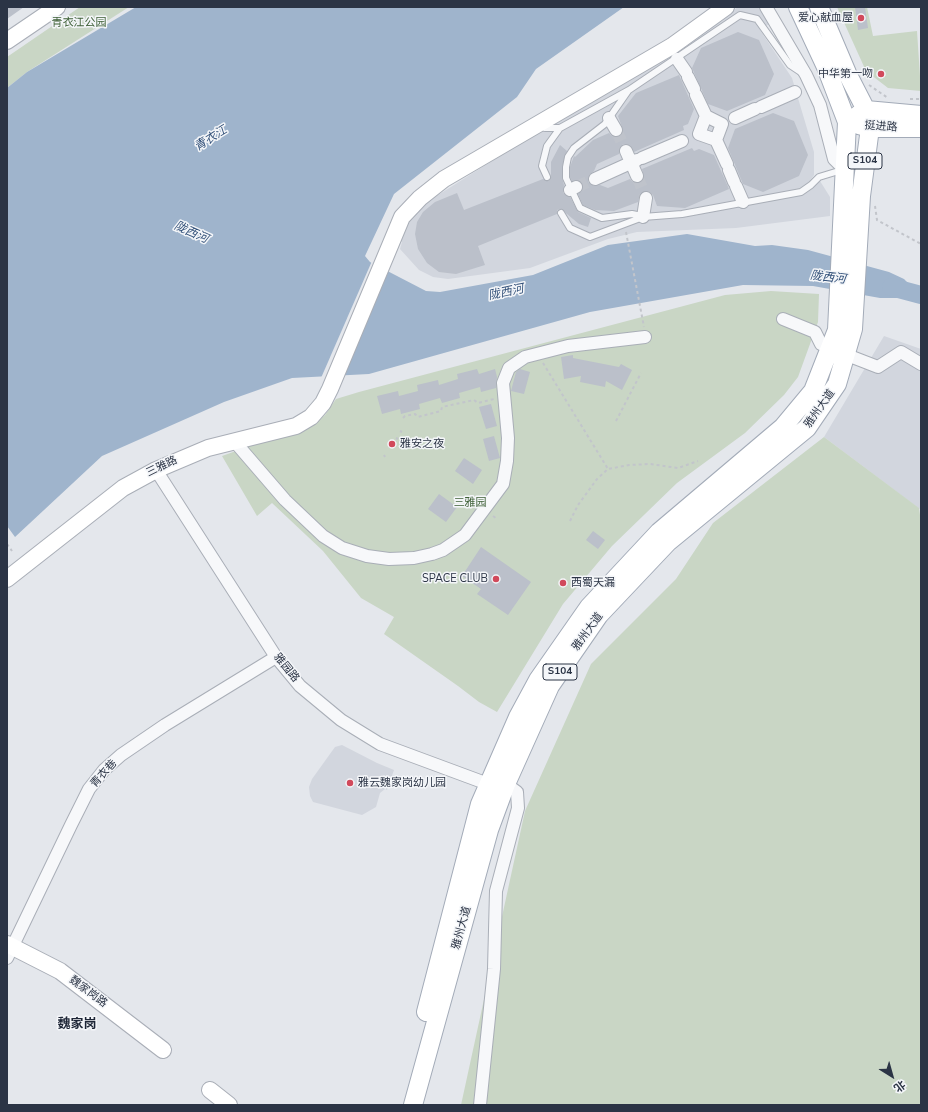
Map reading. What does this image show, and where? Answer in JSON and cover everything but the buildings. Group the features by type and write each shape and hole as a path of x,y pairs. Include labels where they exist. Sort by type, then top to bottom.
{"main road":[{"name":"S104","path":"798,7 826,66 847,122 844,169 855,206"},
{"name":"S104","path":"819,7 847,74 866,110 870,128 855,206 845,330"},
{"name":"挺进路","path":"847,122 866,110 921,115"},
{"name":"挺进路","path":"847,122 870,128 921,128"},
{"name":"雅州大道","path":"402,1105 480,804 518,717 538,680 589,606 659,532 783,427 813,391 830,348 845,330"},
{"name":"雅州大道","path":"414,1105 489,830 506,784 550,686 599,615 668,542 807,428 837,384 847,355 845,330"}],"street":[{"path":"7,41 57,7"},
{"name":"三雅路","path":"7,579 123,488 156,470 208,448 296,426 311,418 323,403 330,389 402,217 420,198 444,178 672,46 726,7"},
{"path":"766,7 806,75 820,105 834,159 844,169"},
{"path":"677,59 687,74 706,116"},
{"path":"806,75 826,66"},
{"path":"706,116 729,120 795,92"},
{"path":"690,138 706,116"},
{"path":"609,118 616,130"},
{"path":"716,140 729,120"},
{"path":"594,179 690,138 716,140"},
{"path":"716,140 743,202"},
{"path":"626,151 637,160"},
{"path":"636,176 637,160"},
{"path":"643,217 646,198"},
{"path":"783,319 815,332 821,344 830,348"},
{"path":"235,442 285,500 323,536 342,548 367,556 389,559 414,558 443,550 465,535 503,484 508,453 503,383 509,368 525,357 568,346 645,337"},
{"path":"847,355 878,367 901,352 921,364"},
{"name":"雅园路","path":"156,470 276,657 300,686 341,720 380,744 488,784"},
{"name":"青衣巷","path":"9,950 89,789 104,770 121,755 165,725 276,657"},
{"path":"480,1105 494,969 496,891 518,808 517,792 506,784"},
{"name":"魏家岗路","path":"9,950 60,971 163,1050"},
{"path":"210,1090 229,1105"}],"lane":[{"path":"547,177 542,166 547,146 560,128 629,90 740,15 757,19 790,66 806,75"},
{"path":"629,90 605,124 574,148 568,157 566,178 573,188 580,208 602,218 632,214 643,217"},
{"path":"538,124 545,128 560,128"},
{"path":"561,213 570,228 590,237 643,217 682,214 801,192 819,177 844,169"}],"path":[{"path":"865,82 892,100"},
{"path":"906,99 921,99"},
{"path":"855,206 876,207 877,220 921,244"},
{"path":"628,234 643,318"},
{"path":"538,354 608,469"},
{"path":"616,421 641,373"},
{"path":"403,418 405,416 415,414 418,417 441,411 442,407 474,400 478,403 504,396"},
{"path":"570,521 578,505 597,479 608,469 629,465 650,464 678,468 698,461"},
{"path":"493,516 496,519"},
{"path":"7,544 12,551"}],"shaded area":[{"path":"738,7 758,7 769,24 760,30 792,78 814,152 814,175 809,182 814,187 820,181 830,197 830,216 736,228 637,232 608,239 530,268 448,279 433,277 419,270 400,249 402,242 398,241 409,219 436,192 438,195 551,124 642,73"},
{"path":"884,336 921,349 921,510 824,437"},
{"name":"雅云魏家岗幼儿园","path":"342,745 394,770 387,790 385,789 380,793 376,807 362,815 313,802 310,796 309,787 312,779 335,747"}],"green space":[{"name":"青衣江公园","path":"80,7 129,7 27,72 7,88 7,57"},
{"path":"837,7 867,7 873,36 917,31 921,91 888,88 866,71"},
{"name":"三雅园","path":"771,291 819,294 818,322 798,377 784,395 745,433 677,483 612,546 563,604 497,712 479,702 384,634 394,617 361,598 323,551 272,503 257,516 222,456 250,446 303,432 325,415 336,399 359,392 725,295"},
{"path":"824,437 919,508 921,522 921,1105 461,1105 525,811 591,664 676,579 713,523"}],"water":[{"name":"青衣江","path":"136,7 624,7 536,69 517,97 394,194 365,256 370,262 426,291 440,292 533,275 608,245 687,234 755,246 772,245 808,250 889,272 904,279 917,292 899,298 880,298 813,286 743,285 590,312 369,374 292,378 224,402 102,456 15,537 7,526 7,88 27,72"}],"pier":[{"path":"372,261 389,270 343,377 321,378"}],"waterway":[{"name":"陇西河","path":"891,287 921,295"}],"tunnel":[{"path":"616,130 626,151"},
{"path":"637,176 646,198"},
{"path":"576,187 595,179"}],"place":[{"name":"爱心献血屋","path":"861,18"},
{"name":"中华第一吻","path":"881,74"},
{"name":"雅安之夜","path":"392,444"},
{"name":"SPACE CLUB","path":"496,579"},
{"name":"西蜀天漏","path":"563,583"},
{"name":"雅云魏家岗幼儿园","path":"350,783"}],"district":[{"name":"魏家岗","path":"77,1025"}]}
